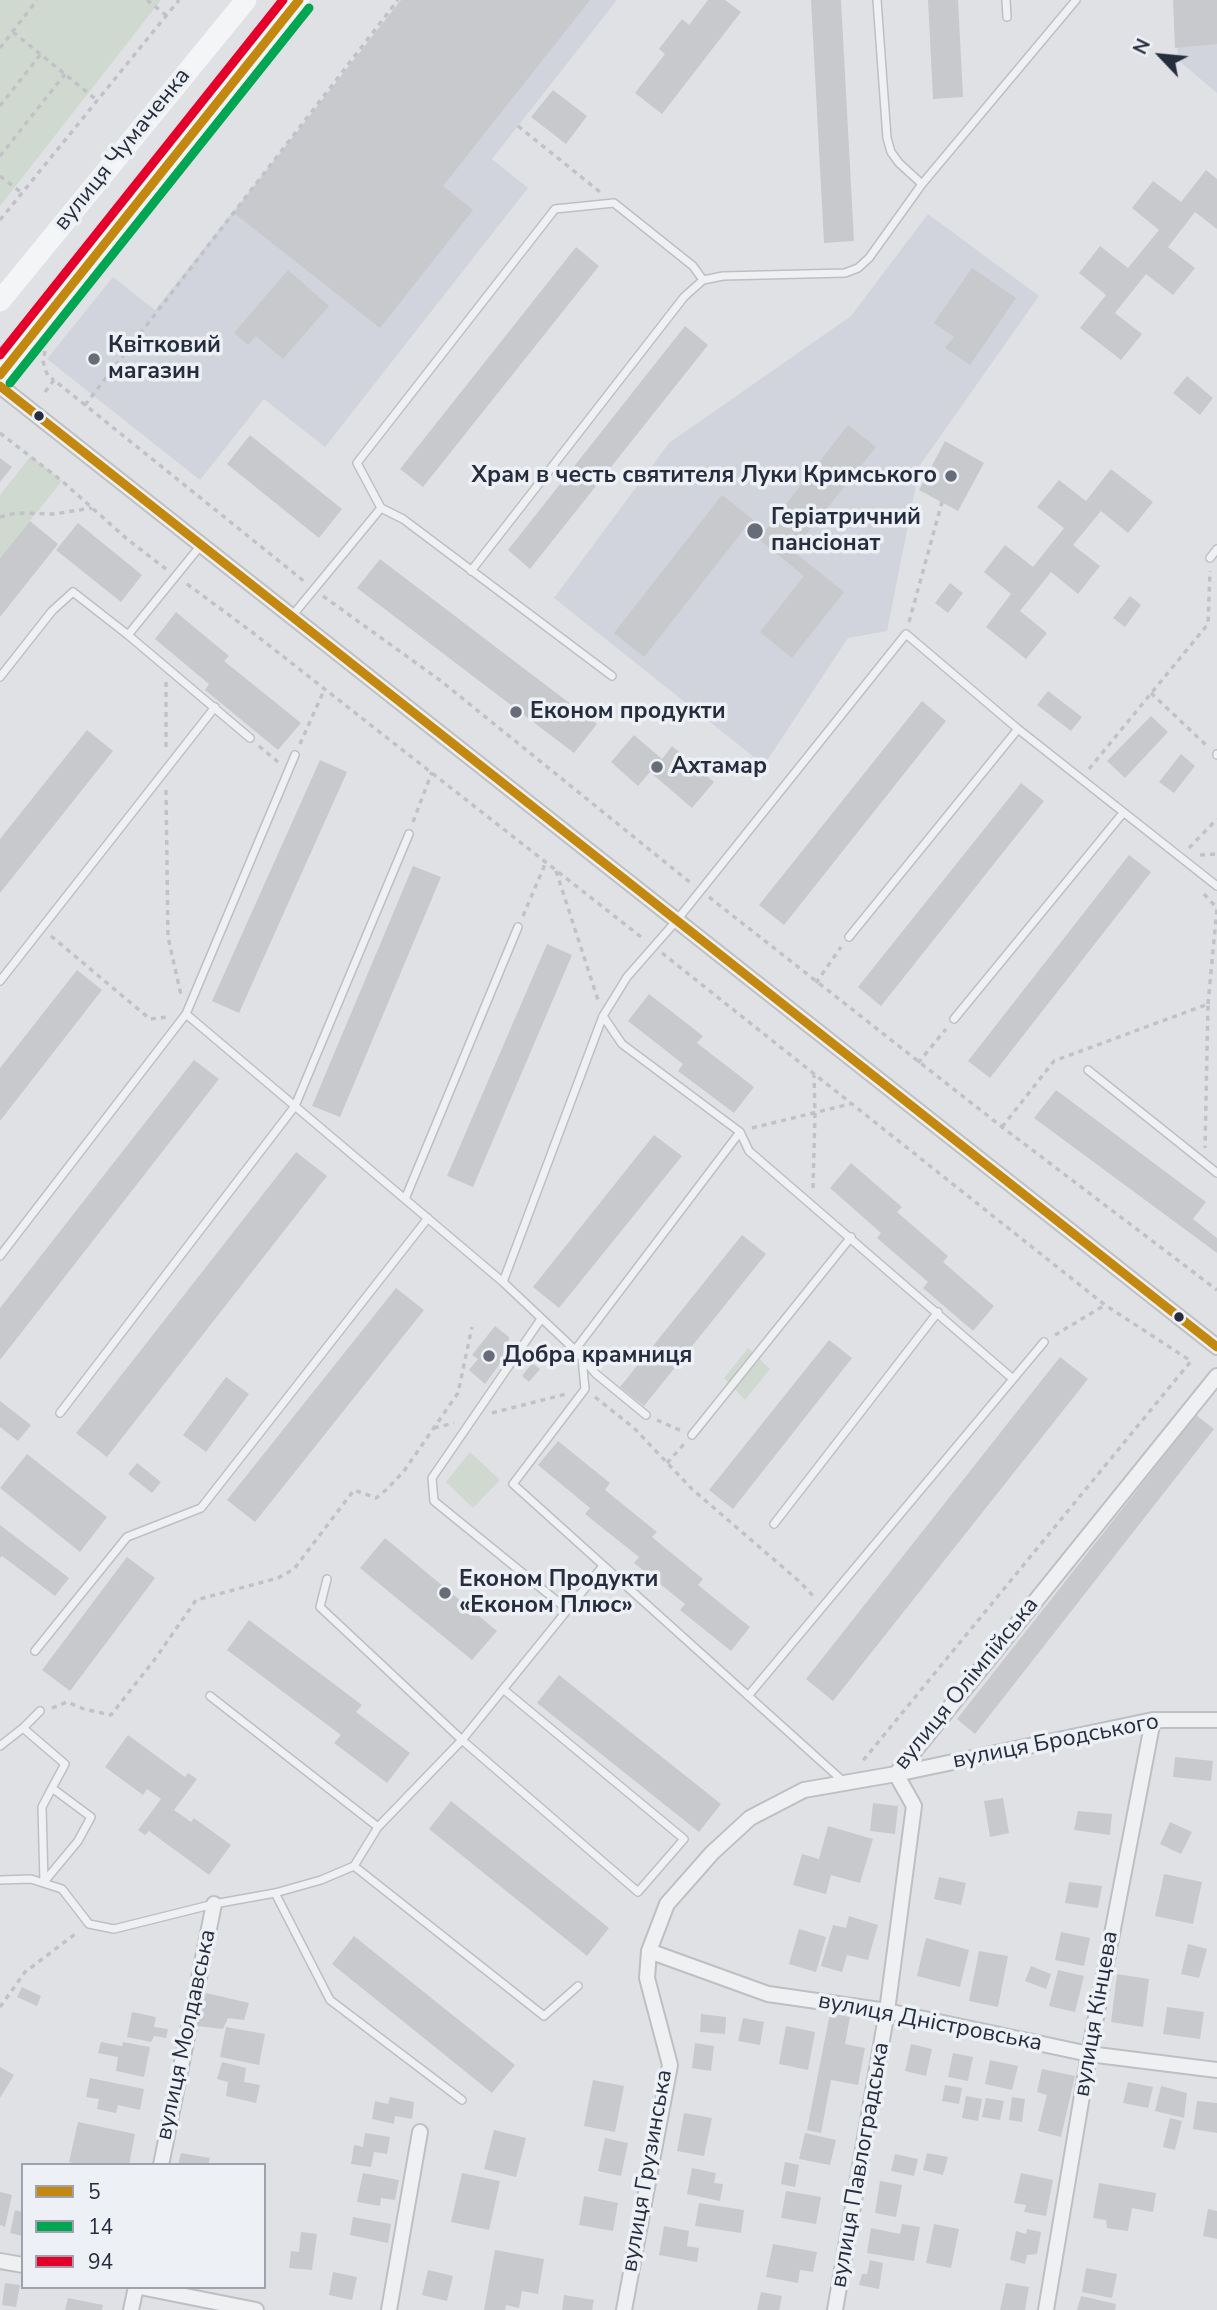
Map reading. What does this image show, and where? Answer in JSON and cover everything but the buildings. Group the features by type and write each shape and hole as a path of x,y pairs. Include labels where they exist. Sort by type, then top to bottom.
{"street":[{"name":"вулиця Чумаченка","path":"0,300 246,0"},
{"name":"вулиця Чумаченка","path":"0,375 299,0"},
{"path":"0,386 1217,1347"},
{"name":"вулиця Олімпійська","path":"649,1951 667,1905 712,1853 750,1818 804,1790 896,1774 1217,1376"},
{"name":"вулиця Бродського","path":"896,1774 1153,1720 1217,1720"},
{"name":"вулиця Кінцева","path":"1046,2310 1089,2054 1153,1720"},
{"name":"вулиця Павлоградська","path":"835,2310 887,2011 914,1805 896,1774"},
{"name":"вулиця Молдавська","path":"161,2163 214,1904"},
{"name":"вулиця Дністровська","path":"649,1951 768,1994 887,2011 1089,2054 1217,2070"},
{"name":"вулиця Грузинська","path":"624,2310 670,2065 647,1978 649,1951"},
{"path":"389,2310 420,2132"},
{"path":"0,2261 21,2265"},
{"path":"131,2310 137,2289"},
{"path":"148,2289 256,2310"}],"lane":[{"path":"877,0 887,138 891,152 922,184"},
{"path":"1006,0 1007,17"},
{"path":"471,571 684,297 703,280 723,276 845,273 858,268 869,258 922,184 1076,0"},
{"path":"612,677 403,519 381,508 357,463 555,209 614,203 693,266 703,280"},
{"path":"291,616 381,508"},
{"path":"128,635 201,545"},
{"path":"1210,558 1217,549"},
{"path":"0,677 52,611 73,592 250,738"},
{"path":"503,1282 603,1016 627,977 677,920 906,634 1018,729 1217,886"},
{"path":"0,981 215,707"},
{"path":"849,937 1018,729"},
{"path":"0,1256 186,1014 295,755"},
{"path":"954,1019 1123,813"},
{"path":"60,1413 295,1106 408,834"},
{"path":"405,1199 518,927"},
{"path":"186,1014 503,1282 575,1350 596,1374 646,1415"},
{"path":"603,1016 622,1044 740,1132 749,1151 1013,1379"},
{"path":"1088,1070 1217,1173"},
{"path":"575,1350 740,1132"},
{"path":"35,1651 127,1537 201,1508 428,1218"},
{"path":"692,1435 851,1237"},
{"path":"774,1524 938,1312"},
{"path":"541,1319 432,1478 434,1501 568,1610"},
{"path":"748,1696 1044,1342"},
{"path":"582,1358 585,1390 513,1484 844,1783"},
{"path":"0,1880 31,1879 62,1889 89,1924 114,1929 214,1904 275,1893 321,1880 354,1866 378,1827 462,1740 603,1566"},
{"path":"327,1579 320,1607 462,1740 638,1892 684,1839 503,1689"},
{"path":"210,1696 378,1827"},
{"path":"0,1746 40,1711"},
{"path":"23,1728 65,1764 42,1807 44,1882"},
{"path":"44,1882 78,1841 91,1817 52,1788"},
{"path":"354,1866 544,2016 578,1986"},
{"path":"275,1893 330,2000 462,2100"}],"path":[{"path":"0,48 37,0"},
{"path":"147,0 167,16"},
{"path":"0,220 179,0"},
{"path":"85,405 398,0"},
{"path":"13,32 97,100"},
{"path":"0,106 40,54"},
{"path":"0,156 65,74"},
{"path":"0,176 22,193"},
{"path":"47,346 43,361 48,376 314,589 441,681 816,983 1217,1290"},
{"path":"45,392 54,380"},
{"path":"0,433 62,481 127,540 325,688 1105,1305 1191,1361 844,1783"},
{"path":"906,634 942,502"},
{"path":"0,517 16,513 54,514 92,508"},
{"path":"1081,779 1208,624 1210,558"},
{"path":"42,928 150,1019 186,1014 167,937 165,666"},
{"path":"295,755 325,688"},
{"path":"1151,693 1217,755"},
{"path":"250,738 289,771"},
{"path":"408,834 432,772"},
{"path":"1180,857 1217,819"},
{"path":"518,927 546,862"},
{"path":"555,869 603,1016"},
{"path":"1204,1163 1208,1004 1217,905"},
{"path":"816,983 849,937"},
{"path":"1002,1127 1054,1061 1208,1004"},
{"path":"919,1063 954,1019"},
{"path":"812,1204 814,1075"},
{"path":"740,1132 850,1104"},
{"path":"1044,1342 1105,1305"},
{"path":"40,1711 67,1702 83,1709 111,1715 196,1601 278,1578 294,1569 354,1490 376,1497 386,1490 404,1471 458,1393 472,1326"},
{"path":"434,1428 585,1390 634,1428 692,1489 800,1582 823,1606"},
{"path":"646,1415 692,1435 667,1463"},
{"path":"0,2007 25,1972 89,1924"}],"shaded area":[{"path":"0,0 161,0 0,206"},
{"path":"401,0 617,0 492,159 528,188 325,447 264,399 200,480 47,359 113,277 155,310"},
{"path":"1176,0 1217,0 1217,93 1178,60"},
{"name":"Геріатричний пансіонат","path":"928,214 1039,296 920,465 887,631 848,638 764,765 554,598 669,443 851,316"},
{"path":"31,456 62,481 0,558 0,495"},
{"path":"748,1348 770,1369 745,1400 724,1378"},
{"path":"470,1452 500,1480 473,1508 446,1482"}],"transit line":[{"name":"94","path":"0,355 283,0"},
{"name":"5","path":"0,375 299,0"},
{"name":"14","path":"10,383 309,8"},
{"name":"5","path":"0,386 1217,1347"}],"place":[{"name":"Квітковий магазин","path":"94,359"},
{"name":"Храм в честь святителя Луки Кримського","path":"951,476"},
{"name":"Геріатричний пансіонат","path":"755,531"},
{"name":"Економ продукти","path":"516,712"},
{"name":"Ахтамар","path":"657,767"},
{"name":"Добра крамниця","path":"489,1356"},
{"name":"Економ Продукти «Економ Плюс»","path":"445,1593"}]}
